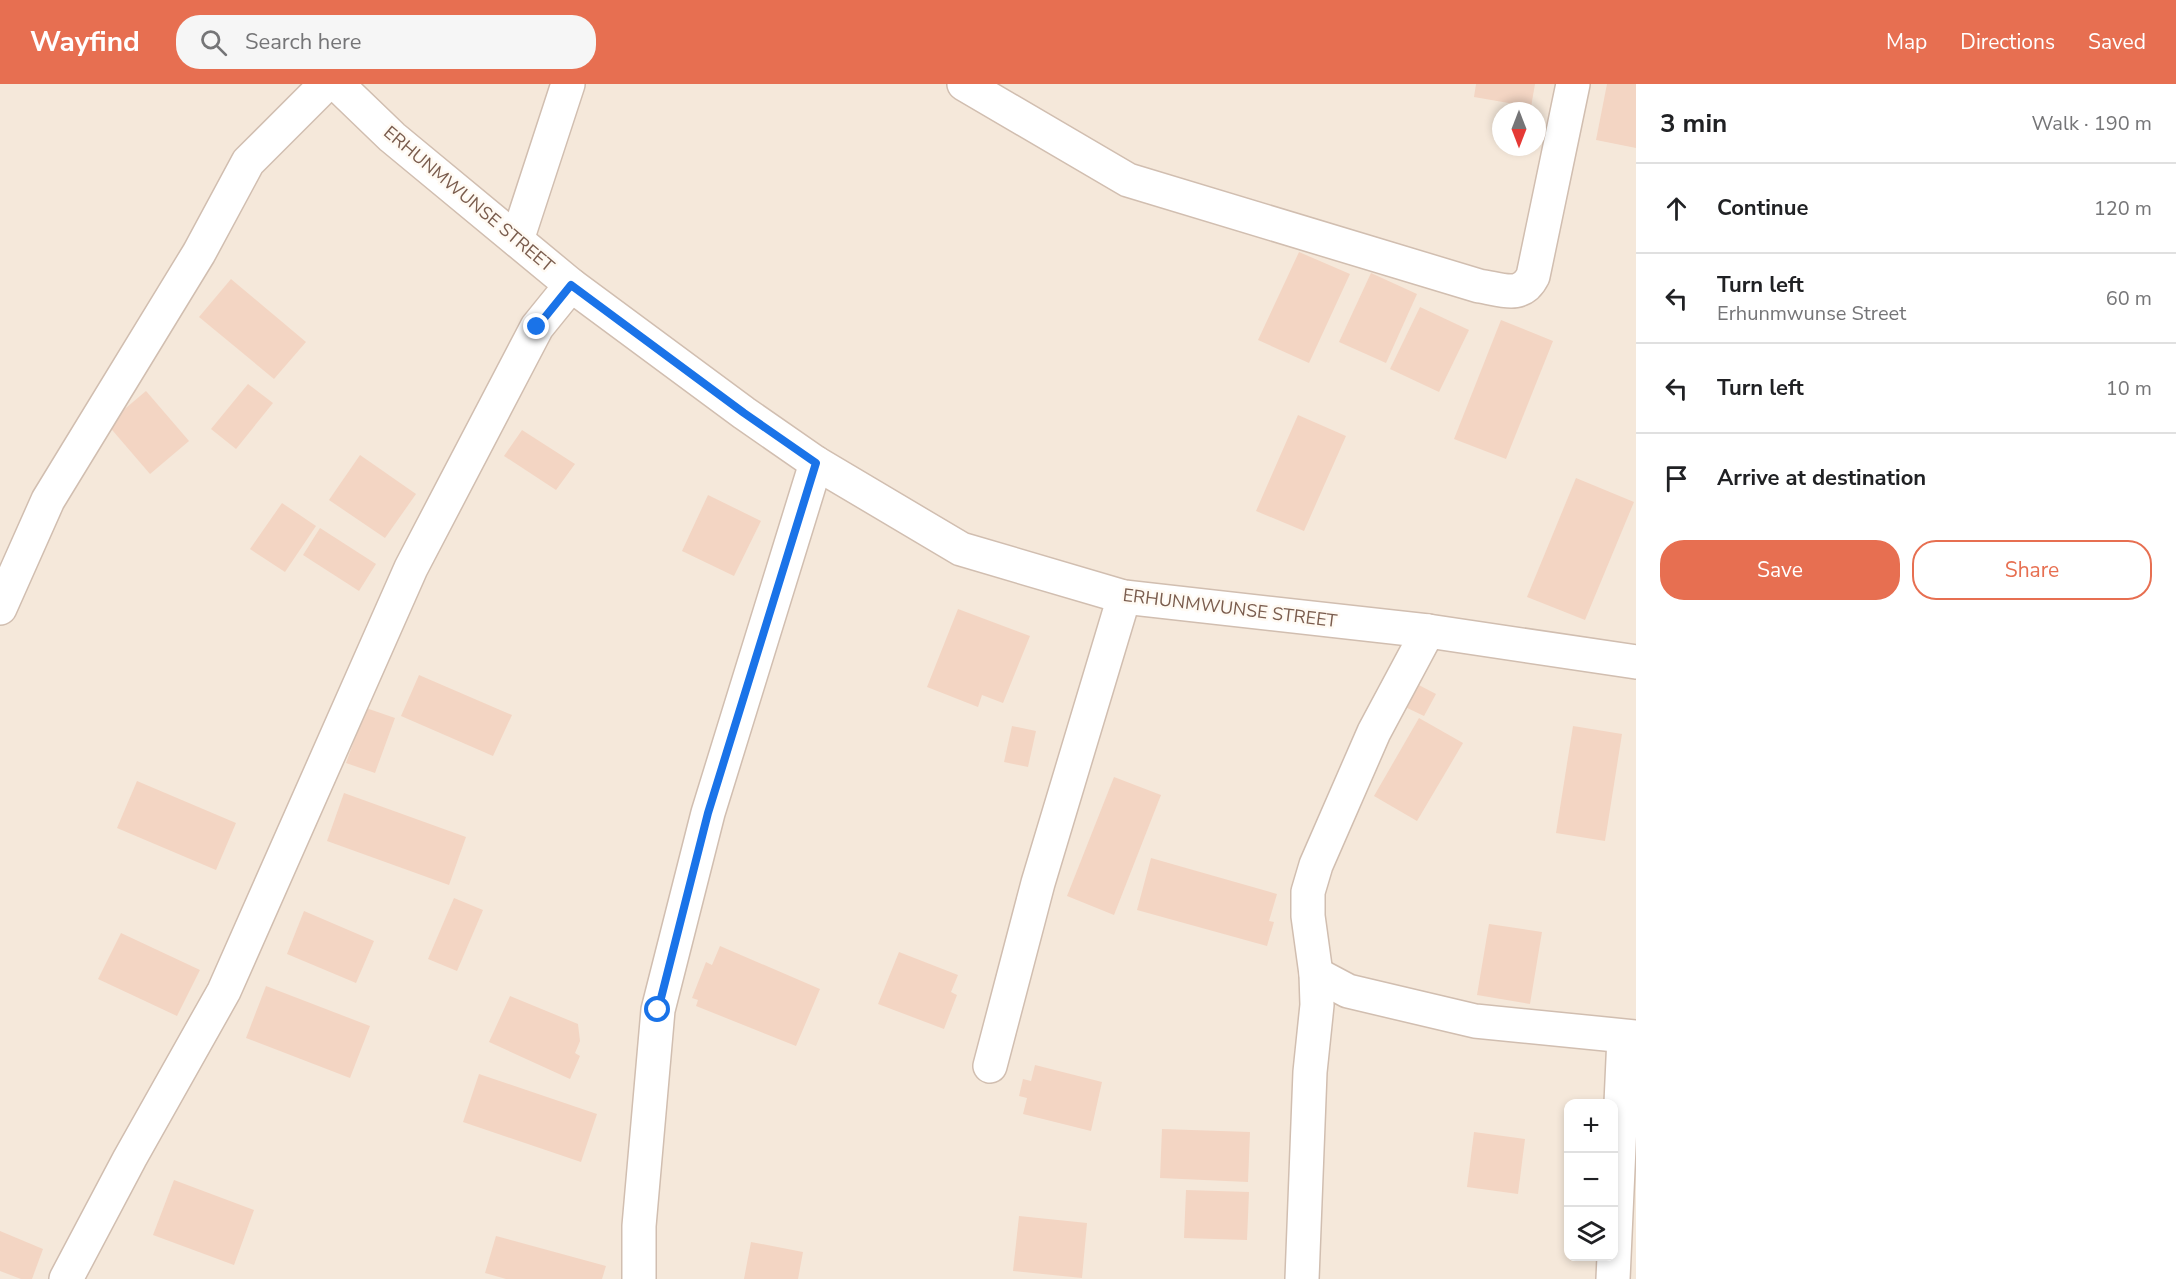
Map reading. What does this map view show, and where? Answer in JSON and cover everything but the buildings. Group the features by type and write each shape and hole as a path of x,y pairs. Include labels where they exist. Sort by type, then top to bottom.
{"street":[{"path":"0,608 48,500 199,253 248,162 326,84"},
{"name":"ERHUNMWUNSE STREET","path":"337,84 392,137 571,285 744,413 816,463 961,549 1124,597 1428,631 1636,662"},
{"path":"517,240 568,84"},
{"path":"964,84 1128,180 1479,286 1513,292 1528,286 1533,276 1573,84"},
{"path":"66,1279 130,1158 224,991 411,568 537,327 571,285"},
{"path":"639,1279 639,1226 658,1010 708,813 816,463"},
{"path":"990,1066 1038,883 1124,597"},
{"path":"1302,1279 1310,1072 1317,1005 1316,974 1308,916 1308,892 1316,865 1374,732 1428,631"},
{"path":"1316,974 1348,991 1474,1021 1630,1037 1613,1279"}],"shaded area":[{"path":"0,84 1636,84 1636,1279 0,1279"}],"route":[{"path":"537,327 571,285 744,413 816,463 708,813 658,1010"}]}
